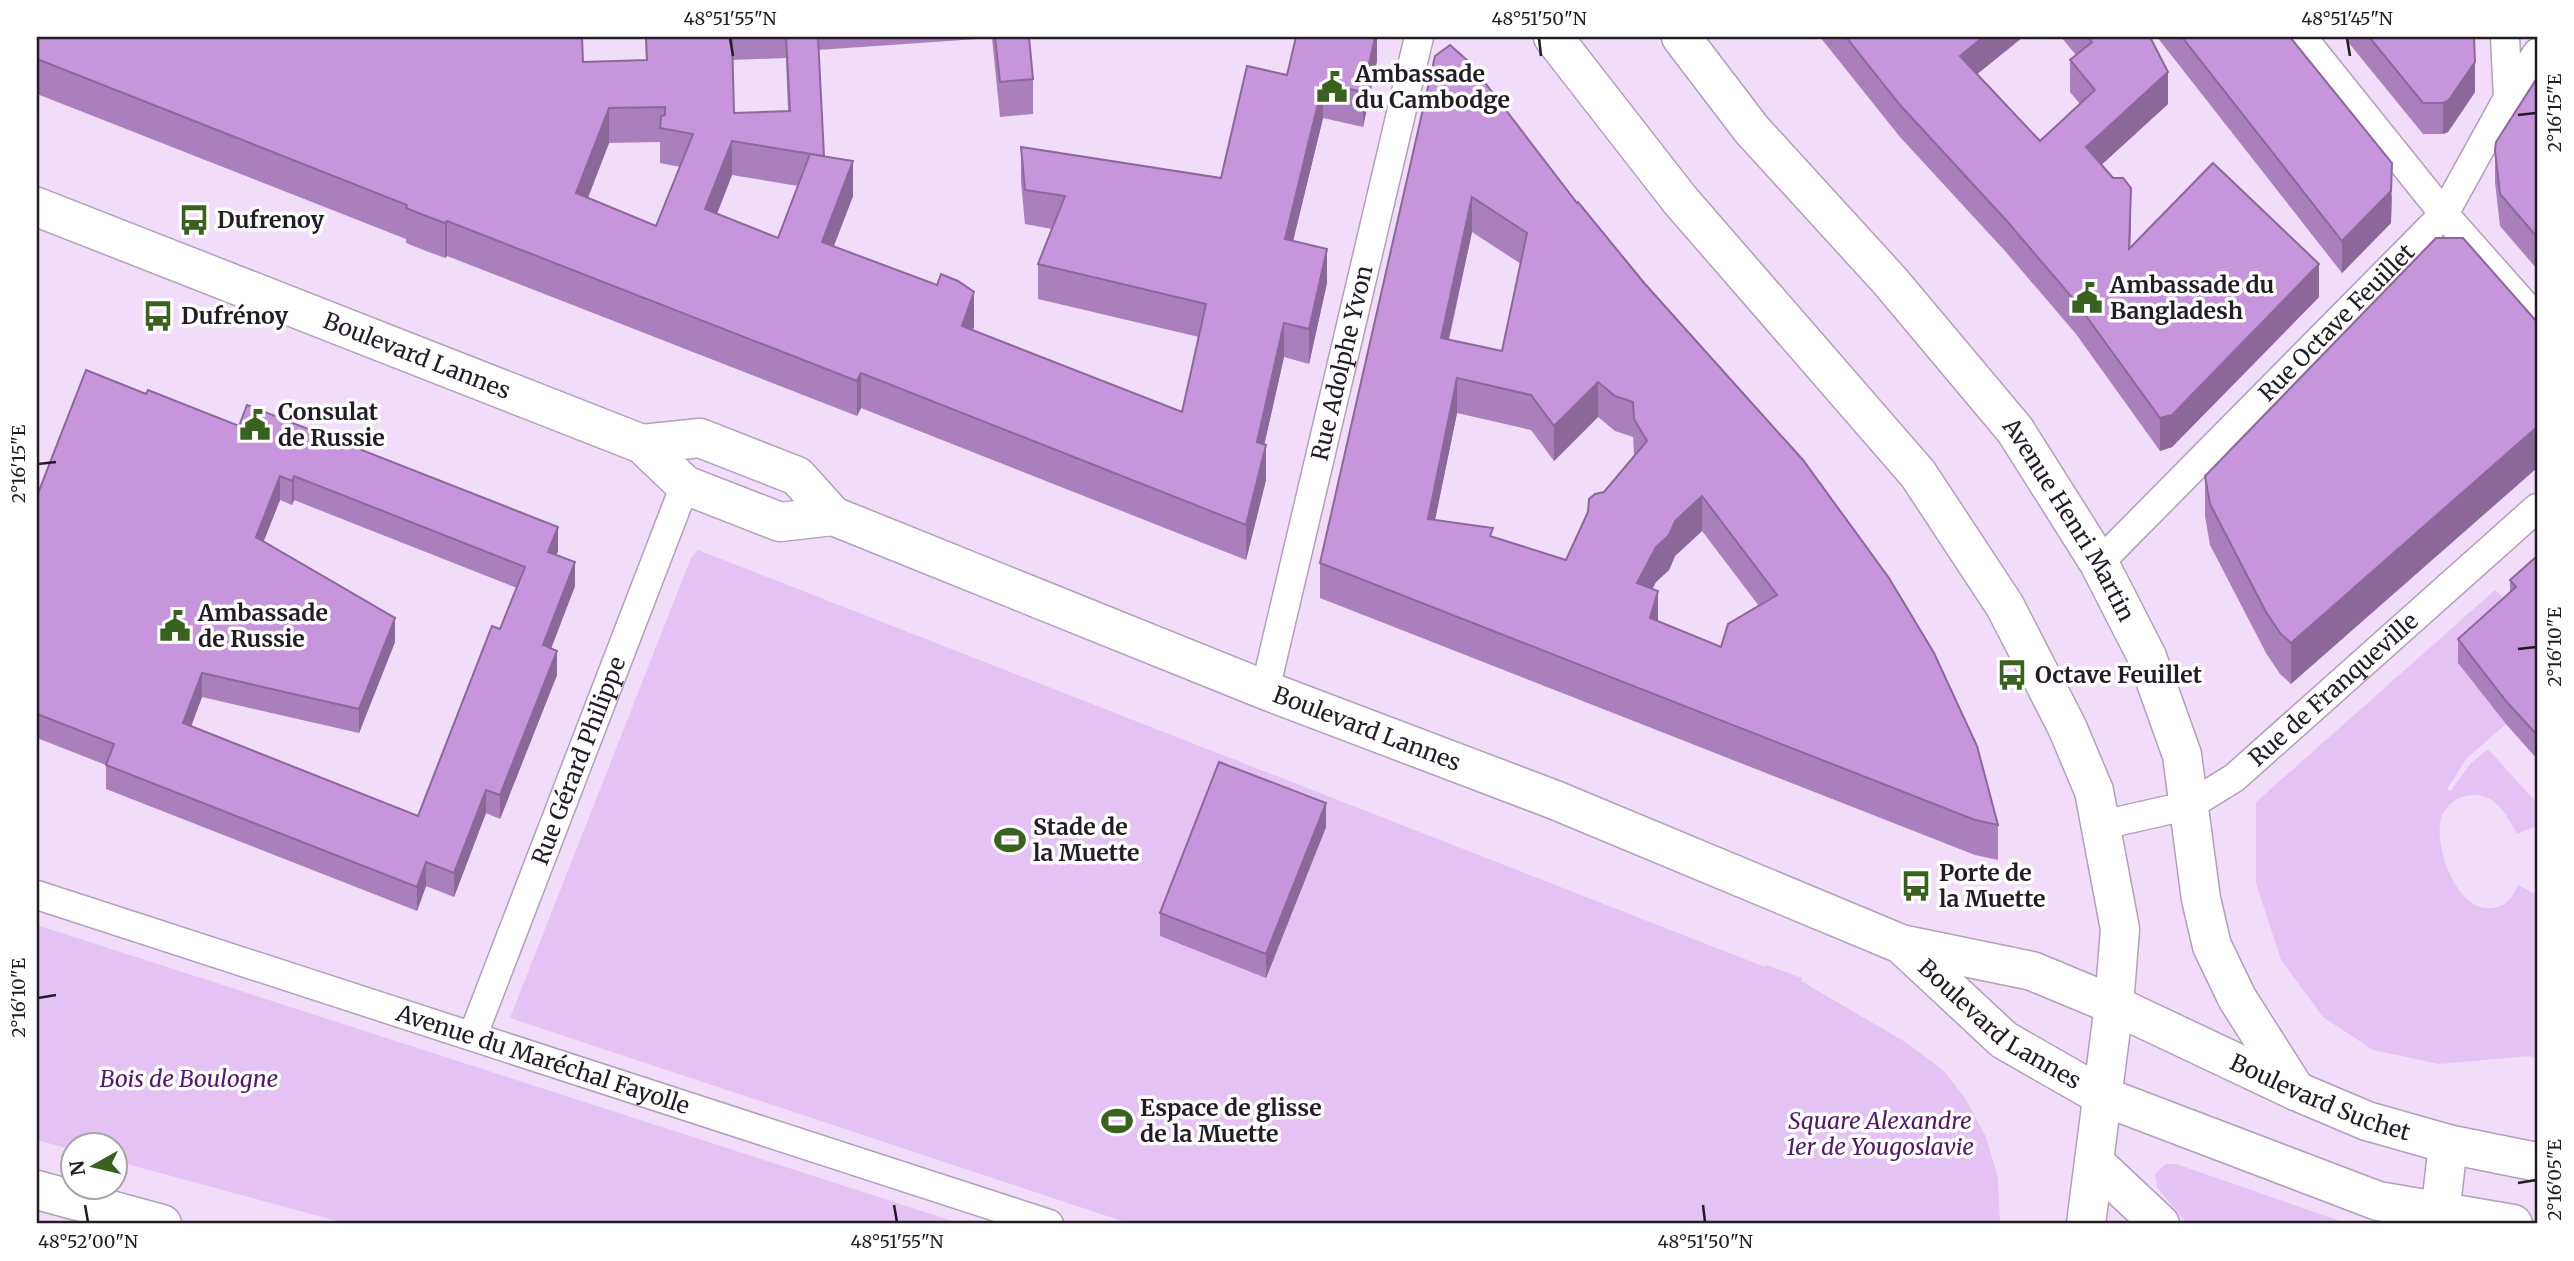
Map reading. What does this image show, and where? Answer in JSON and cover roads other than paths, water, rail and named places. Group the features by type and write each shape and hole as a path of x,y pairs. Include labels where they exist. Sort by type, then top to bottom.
{"main road":[{"path":"1553,37 1680,200 1918,474 2005,606 2067,727 2094,791 2120,929 2114,1005 2085,1224"},
{"name":"Avenue Henri Martin","path":"1681,37 1752,130 1890,281 2015,430 2099,563 2147,657 2182,755 2201,899 2212,946 2237,998 2296,1091"},
{"name":"Boulevard Lannes","path":"37,206 642,444 685,485 780,522 833,516"},
{"name":"Boulevard Lannes","path":"642,444 700,438 797,476 833,516 1265,690 1555,800 1901,944 2032,971 2114,1005"},
{"name":"Boulevard Lannes","path":"1901,944 2004,1040 2102,1096"},
{"name":"Boulevard Suchet","path":"2114,1005 2296,1091 2367,1121 2448,1144 2537,1162"},
{"path":"2102,1096 2378,1201 2437,1220 2513,1224"},
{"path":"2437,1220 2448,1144"},
{"path":"2094,1162 2160,1224"},
{"path":"37,1191 162,1224"}],"street":[{"name":"Rue Adolphe Yvon","path":"1265,690 1419,37"},
{"path":"2302,37 2444,214 2537,319"},
{"path":"2505,37 2508,98"},
{"name":"Rue Octave Feuillet","path":"2099,563 2444,214 2508,98 2537,53"},
{"name":"Rue Gérard Philippe","path":"472,1035 685,485"},
{"name":"Rue de Franqueville","path":"2102,825 2190,805 2234,778 2537,508"},
{"name":"Avenue du Maréchal Fayolle","path":"37,895 1049,1224"}],"place":[{"name":"Ambassade du Cambodge","path":"1332,87"},
{"name":"Dufrenoy","path":"194,220"},
{"name":"Ambassade du Bangladesh","path":"2087,298"},
{"name":"Dufrénoy","path":"158,316"},
{"name":"Consulat de Russie","path":"255,425"},
{"name":"Ambassade de Russie","path":"175,626"},
{"name":"Octave Feuillet","path":"2012,675"},
{"name":"Stade de la Muette","path":"1010,840"},
{"name":"Porte de la Muette","path":"1916,886"},
{"name":"Espace de glisse de la Muette","path":"1117,1121"}],"park label":[{"name":"Bois de Boulogne","path":"189,1079"},
{"name":"Square Alexandre 1er de Yougoslavie","path":"1880,1134"}]}
